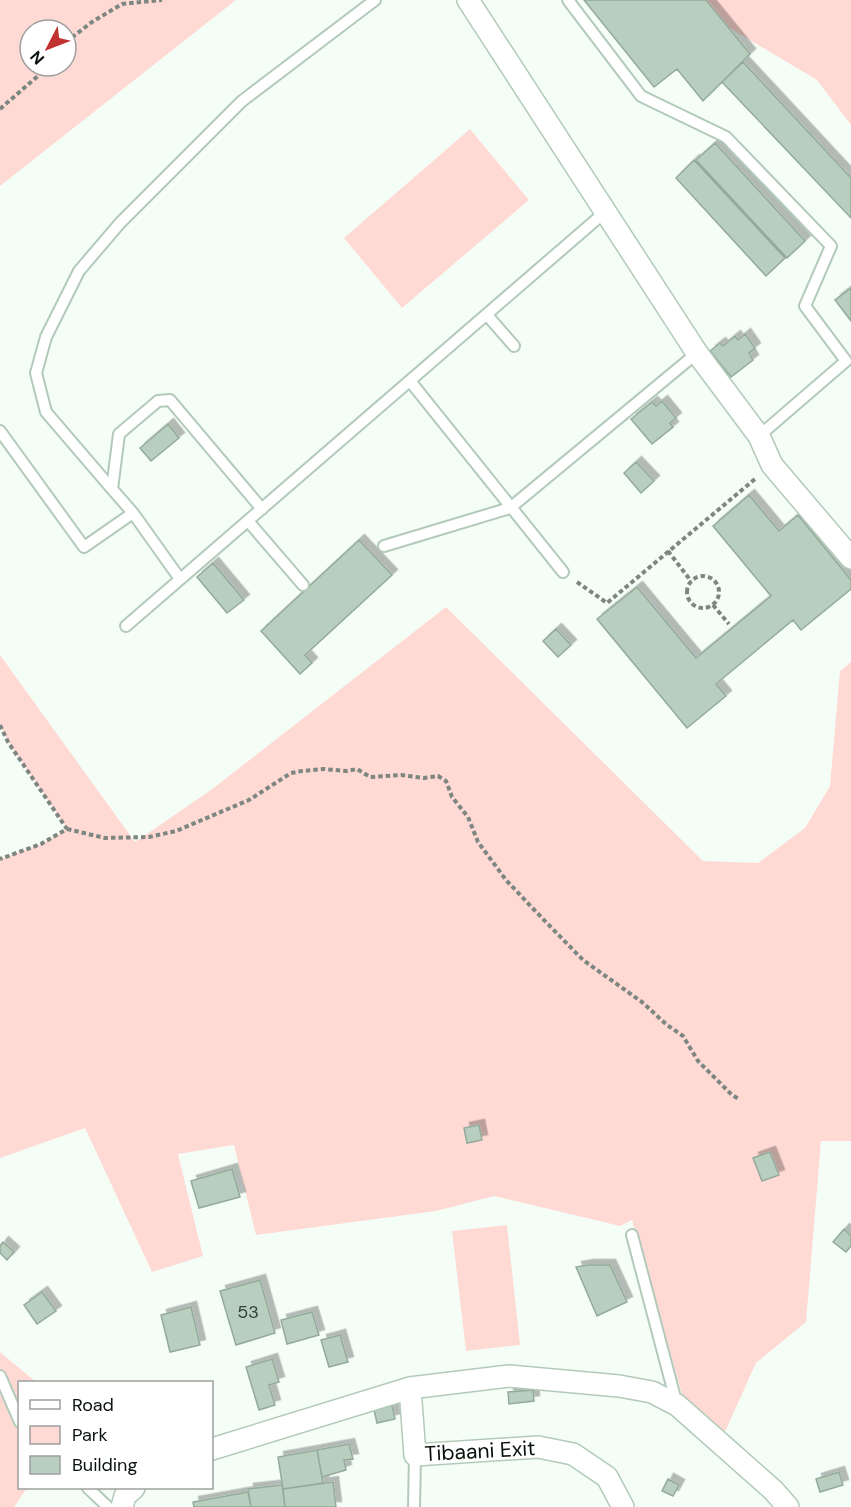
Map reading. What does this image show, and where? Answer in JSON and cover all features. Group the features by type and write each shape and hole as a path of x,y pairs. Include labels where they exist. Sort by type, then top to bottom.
{"street":[{"path":"468,0 697,353 759,436 772,465 851,558"},
{"path":"213,1449 410,1388 509,1376 619,1386 652,1392 677,1405 773,1490 788,1507"},
{"name":"Tibaani Exit","path":"410,1388 415,1455 538,1447 573,1454 607,1477 623,1507"}],"lane":[{"path":"180,579 133,513 46,412 36,373 46,337 79,271 120,223 242,101 375,0"},
{"path":"568,0 641,96 726,137 831,246 805,306 846,361 759,436"},
{"path":"126,626 605,212"},
{"path":"487,315 514,346"},
{"path":"384,546 510,508 697,353"},
{"path":"410,381 563,572"},
{"path":"112,489 119,434 158,400 170,400 262,509"},
{"path":"0,431 84,547 133,513"},
{"path":"248,521 303,585"},
{"path":"632,1235 677,1405"},
{"path":"0,1376 18,1417"},
{"path":"414,1507 415,1455"},
{"path":"90,1489 120,1501"}],"path":[{"path":"78,33 122,4 162,0"},
{"path":"0,109 36,78"},
{"path":"563,572 607,603 772,465"},
{"path":"668,551 691,581"},
{"path":"706,576 715,581 719,591 713,605 703,608 693,604 687,596 691,581 706,576"},
{"path":"713,605 729,624"},
{"path":"0,725 8,742 67,829 105,838 149,837 176,831 249,800 291,773 324,769 346,771 357,769 370,777 438,776 446,781 452,797 468,817 478,842 506,880 583,960 642,1002 683,1036 698,1061 718,1083 739,1099"},
{"path":"0,859 41,844 67,829"}],"green space":[{"path":"0,0 236,0 0,186"},
{"path":"706,0 851,0 851,125 817,80 728,27"},
{"path":"470,129 529,200 402,308 344,238"},
{"path":"446,607 703,861 758,863 805,828 830,786 840,671 851,662 851,1141 821,1141 806,1322 756,1363 724,1434 684,1401 632,1220 620,1226 494,1196 436,1211 256,1235 234,1145 178,1154 203,1256 152,1272 85,1128 0,1158 0,859 41,844 67,829 8,742 0,725 0,655 135,842 211,790"},
{"path":"507,1225 520,1345 466,1351 452,1231"},
{"path":"0,1352 35,1381 18,1381 18,1489 26,1489 14,1507 0,1507"}],"building":[{"path":"584,0 706,0 750,54 703,101 677,69 654,87"},
{"path":"743,62 851,178 851,218 722,82"},
{"path":"715,143 805,241 787,258 696,160"},
{"path":"694,160 785,258 766,276 676,178"},
{"path":"851,288 851,321 835,300"},
{"path":"745,334 755,348 749,353 753,360 731,377 710,351 720,343 723,346 735,336 738,340"},
{"path":"662,401 676,418 670,423 673,427 652,444 631,419 652,402 656,406"},
{"path":"168,424 179,438 151,461 140,448"},
{"path":"636,462 654,481 641,493 624,473"},
{"path":"749,495 779,531 798,515 851,580 851,589 801,630 793,620 716,684 726,696 687,728 597,619 637,587 696,658 771,596 713,526"},
{"path":"359,540 392,575 305,655 312,663 300,674 261,631"},
{"path":"213,563 244,600 227,613 197,577"},
{"path":"556,629 571,645 558,657 543,641"},
{"path":"479,1125 482,1140 467,1143 464,1128"},
{"path":"770,1152 779,1175 762,1181 753,1158"},
{"path":"232,1169 240,1197 199,1208 191,1181"},
{"path":"844,1229 851,1236 851,1246 846,1252 833,1242"},
{"path":"3,1242 14,1252 7,1260 0,1253 0,1246"},
{"path":"610,1265 627,1302 597,1316 576,1267"},
{"path":"260,1280 275,1333 236,1345 220,1291"},
{"path":"42,1292 56,1311 37,1324 24,1305"},
{"path":"191,1307 200,1345 170,1352 161,1315"},
{"path":"312,1312 319,1335 287,1344 281,1320"},
{"path":"340,1335 348,1362 329,1367 321,1340"},
{"path":"272,1359 279,1382 269,1385 275,1405 259,1410 246,1367"},
{"path":"533,1390 534,1401 509,1404 508,1392"},
{"path":"392,1405 395,1419 377,1423 374,1410"},
{"path":"349,1444 353,1459 344,1460 346,1470 322,1477 317,1450"},
{"path":"317,1450 323,1483 283,1489 278,1457"},
{"path":"839,1472 843,1485 820,1492 816,1479"},
{"path":"668,1479 679,1485 673,1496 662,1491"},
{"path":"333,1482 336,1507 285,1507 283,1489"},
{"path":"282,1485 285,1507 251,1507 248,1489"},
{"path":"248,1492 251,1507 194,1507 193,1502"}]}
